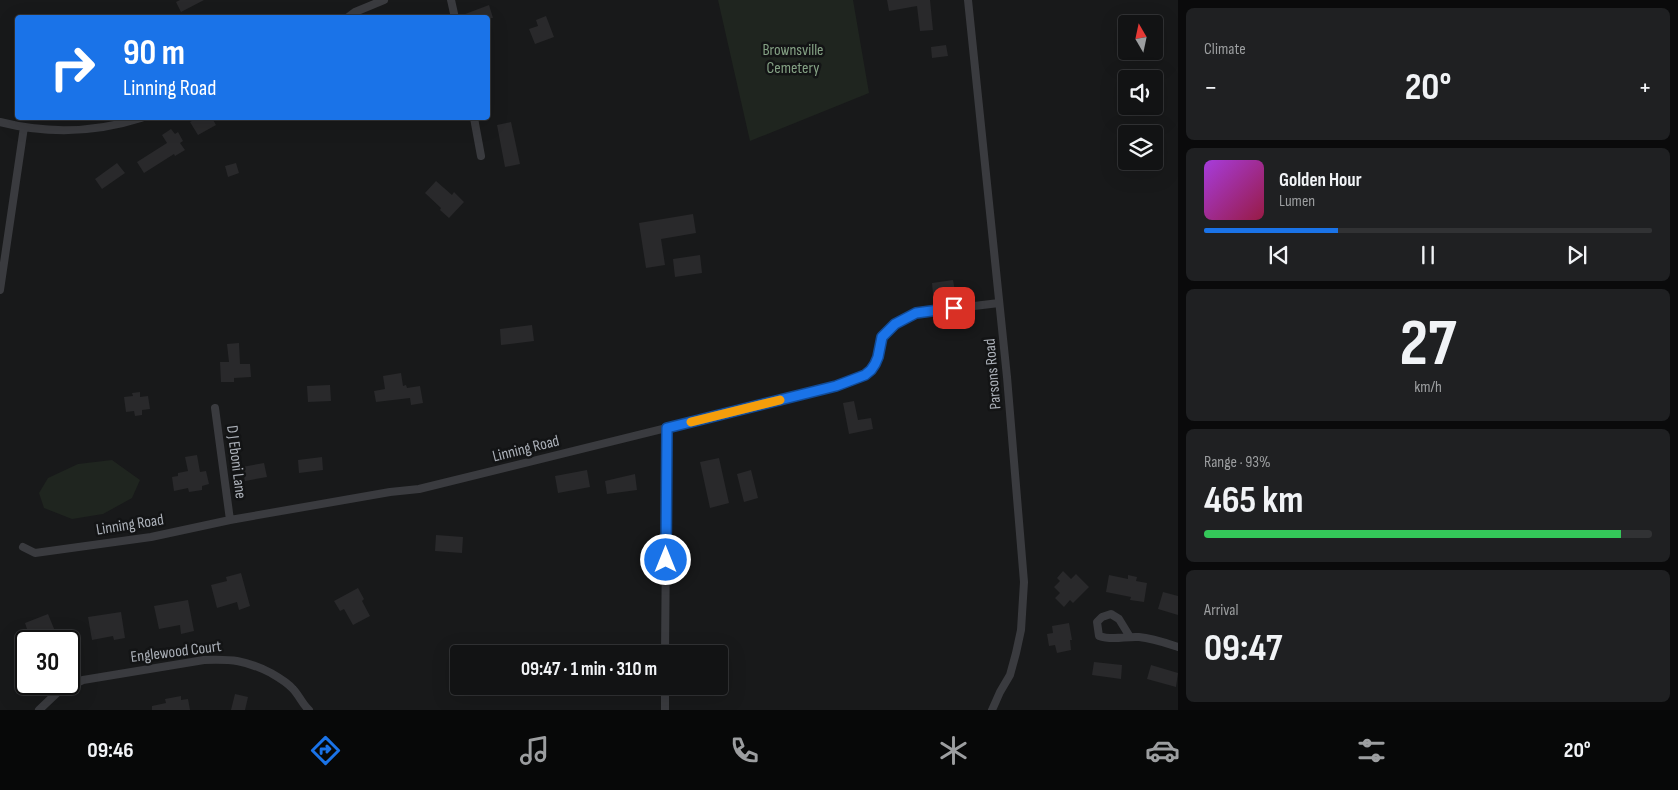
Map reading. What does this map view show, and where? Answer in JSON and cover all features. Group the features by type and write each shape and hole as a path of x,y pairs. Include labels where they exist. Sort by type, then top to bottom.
{"street":[{"path":"351,15 384,0"},
{"path":"451,0 454,15"},
{"name":"Parsons Road","path":"968,0 999,303 1024,582 1021,630 1016,652 1010,675 992,710"},
{"path":"0,122 56,131 84,130 134,120"},
{"path":"474,120 481,156"},
{"path":"0,290 24,127"},
{"name":"Linning Road","path":"23,547 35,553 151,537 230,520 390,492 419,489 541,460 581,448 836,386 865,375 871,370 878,357 882,337 895,324 916,313 999,303"},
{"name":"D J Eboni Lane","path":"215,408 230,520"},
{"path":"666,645 667,428"},
{"path":"1130,637 1142,637 1178,647"},
{"name":"Englewood Court","path":"38,710 59,691 83,680 204,660 224,659 254,664 278,677 292,688 309,710"},
{"path":"665,695 665,710"}],"green space":[{"name":"Brownsville Cemetery","path":"718,0 853,0 869,93 750,141"},
{"path":"112,460 140,480 132,498 103,514 72,519 44,508 39,493 48,478 78,464"}],"building":[{"path":"180,0 204,0 181,12 176,2"},
{"path":"887,0 930,0 933,30 920,31 917,6 889,11"},
{"path":"489,5 493,18 490,18 490,15 463,15"},
{"path":"546,16 554,37 535,44 529,29 538,26 536,20"},
{"path":"946,45 948,56 932,58 931,47"},
{"path":"194,120 213,120 216,125 198,135 190,122"},
{"path":"511,122 520,164 505,167 497,125"},
{"path":"171,129 175,134 178,132 183,141 180,143 185,150 175,156 174,154 144,173 137,162 167,143 162,135"},
{"path":"117,163 125,173 102,189 95,179"},
{"path":"236,163 239,173 228,177 225,166"},
{"path":"436,181 452,195 454,192 464,202 449,218 425,193"},
{"path":"693,214 696,233 661,239 665,265 646,268 639,223"},
{"path":"700,255 702,273 675,277 673,259"},
{"path":"953,280 955,291 933,294 932,283"},
{"path":"532,325 534,341 501,345 500,329"},
{"path":"239,343 240,364 250,364 251,377 234,378 234,382 221,382 220,362 229,362 227,344"},
{"path":"401,373 403,386 406,385 407,388 420,386 423,403 411,405 410,398 376,402 374,391 385,389 383,376"},
{"path":"330,385 331,401 308,402 307,386"},
{"path":"140,392 140,397 148,396 150,409 142,410 142,415 135,416 134,411 126,412 124,397 133,396 132,393"},
{"path":"854,401 858,420 871,418 873,429 849,434 843,403"},
{"path":"197,455 200,472 206,471 209,484 202,486 202,490 189,492 188,488 174,491 172,477 178,476 178,473 188,471 185,457"},
{"path":"322,457 323,470 299,473 298,460"},
{"path":"719,458 729,503 710,508 700,462"},
{"path":"264,463 267,477 245,481 242,467"},
{"path":"587,470 590,487 558,493 555,476"},
{"path":"751,470 758,498 744,502 737,474"},
{"path":"635,474 637,490 607,494 605,481"},
{"path":"436,535 463,537 462,553 435,551"},
{"path":"1063,571 1071,579 1076,574 1089,587 1073,603 1070,600 1064,607 1055,598 1060,593 1054,587 1060,581 1057,578"},
{"path":"241,573 250,606 239,610 237,602 217,608 211,585 227,581 226,577"},
{"path":"1109,575 1128,579 1128,575 1137,577 1136,581 1147,583 1144,602 1130,600 1131,597 1106,592"},
{"path":"358,588 370,616 353,625 344,609 340,611 334,601"},
{"path":"1163,592 1178,596 1178,615 1158,609"},
{"path":"188,600 194,631 181,634 180,625 159,629 154,606"},
{"path":"121,612 125,638 114,640 113,636 92,640 88,617"},
{"path":"48,614 55,630 27,630 25,623"},
{"path":"1069,623 1072,640 1070,640 1071,650 1057,653 1055,645 1049,646 1047,634 1053,633 1052,626"},
{"path":"1094,662 1122,665 1121,679 1092,675"},
{"path":"1151,665 1178,673 1176,687 1147,679"},
{"path":"235,694 248,697 245,710 231,710"},
{"path":"181,696 181,700 188,699 190,710 152,710 152,706 166,703 165,699"}],"slow traffic":[{"path":"691,422 780,400"}],"route":[{"path":"666,560 667,428 762,405 813,390 836,386 865,375 875,364 882,337 895,324 916,313 954,308"}]}
